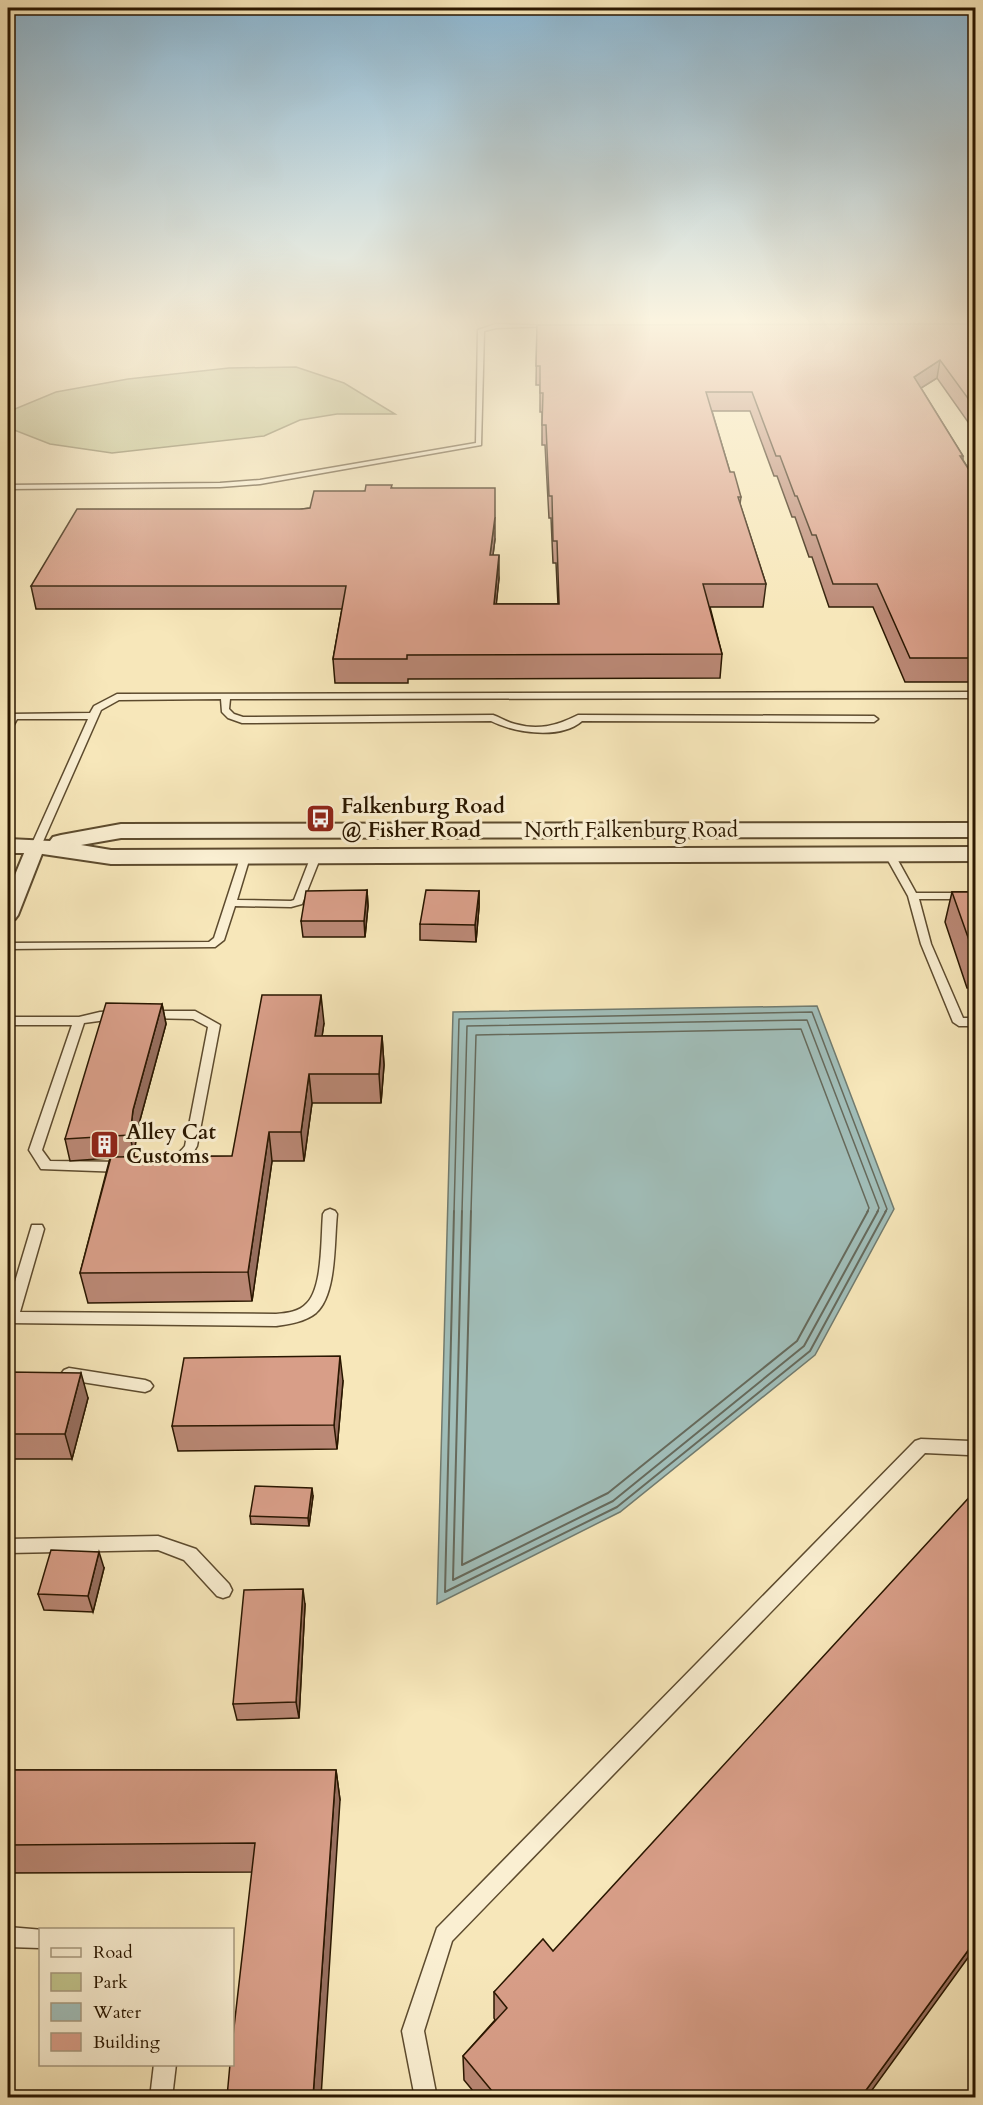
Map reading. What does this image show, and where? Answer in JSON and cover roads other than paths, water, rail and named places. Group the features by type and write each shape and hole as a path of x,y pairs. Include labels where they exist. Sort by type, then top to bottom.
{"street":[{"path":"881,830 890,855"},
{"name":"North Falkenburg Road","path":"36,846 121,831 975,830"},
{"name":"North Falkenburg Road","path":"8,846 36,846 111,857 975,854"},
{"path":"8,915 36,846"}],"lane":[{"path":"8,487 230,484 272,480 479,444 479,420"},
{"path":"36,846 97,708 117,697 975,695"},
{"path":"493,718 494,696"},
{"path":"226,697 225,710 231,716 256,721 493,718 516,728 536,729 569,725 577,721 576,696"},
{"path":"8,728 14,716 93,716"},
{"path":"578,718 874,719"},
{"path":"890,855 914,896 926,944 959,1022 975,1022"},
{"path":"8,946 211,945 219,940 245,856"},
{"path":"231,903 291,904 298,902 316,856"},
{"path":"914,896 975,896"},
{"path":"8,1021 79,1021 100,1016 195,1015 214,1025 191,1146 184,1157 172,1163 154,1167"},
{"path":"79,1021 36,1150 46,1166 131,1167"},
{"path":"37,1229 9,1318 276,1320 297,1317 314,1305 321,1287 330,1214"},
{"path":"51,1373 145,1386"},
{"path":"426,2097 413,2031 444,1935 921,1446 970,1448 975,1451"},
{"path":"8,1546 158,1543 190,1554 223,1590"},
{"path":"8,1937 39,1938"},
{"path":"161,2097 165,2066"}],"water":[{"path":"817,1006 894,1209 815,1355 620,1512 437,1604 453,1012"}],"place":[{"name":"Falkenburg Road @ Fisher Road","path":"320,818"},
{"name":"Alley Cat Customs","path":"105,1144"}]}
